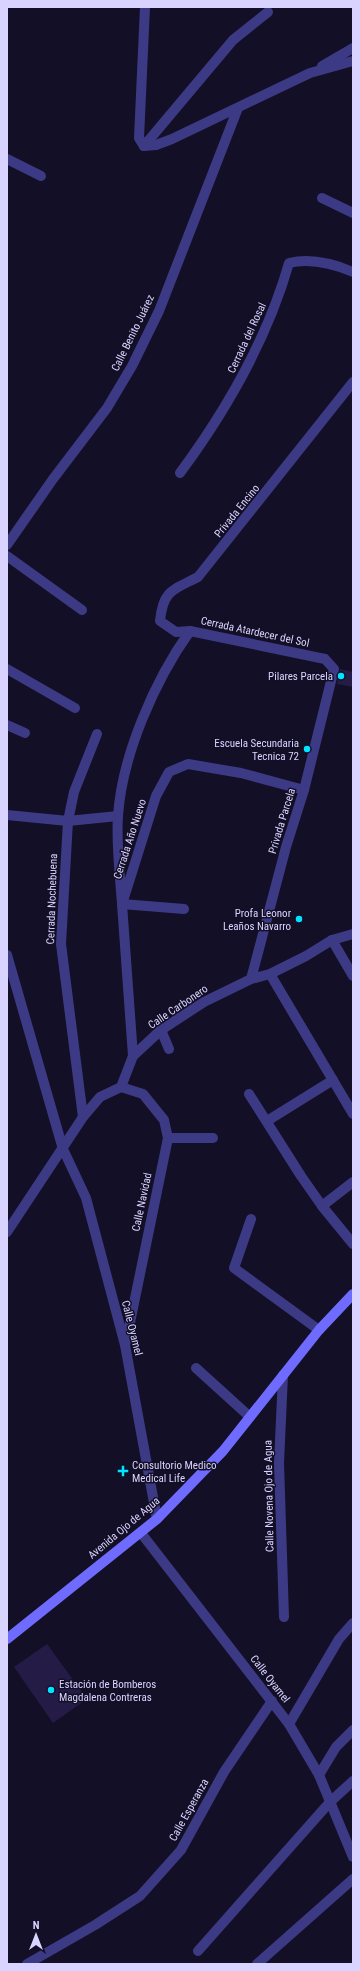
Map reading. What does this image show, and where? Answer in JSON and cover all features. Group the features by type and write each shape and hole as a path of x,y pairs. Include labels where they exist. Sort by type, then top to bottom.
{"street":[{"path":"144,146 139,138 145,7"},
{"path":"144,146 233,40 268,12"},
{"path":"144,146 156,145 172,139 310,73 353,48"},
{"path":"310,73 353,61"},
{"name":"Calle Benito Juárez","path":"7,545 53,479 107,408 132,366 158,311 238,108"},
{"path":"7,159 41,176"},
{"path":"322,198 353,213"},
{"name":"Cerrada del Rosal","path":"180,473 230,400 258,349 278,298 289,263 299,261 337,266 353,272"},
{"name":"Privada Encino","path":"190,631 176,632 160,621 161,605 172,590 198,577 301,450 353,382"},
{"path":"7,556 82,610"},
{"name":"Cerrada Atardecer del Sol","path":"122,904 118,816 122,781 137,734 164,672 190,631 325,659 334,669"},
{"name":"Privada Parcela","path":"251,979 286,847 304,790 334,669"},
{"path":"7,670 75,708"},
{"path":"7,725 25,733"},
{"name":"Cerrada Nochebuena","path":"83,1117 62,944 68,820 74,792 97,734"},
{"name":"Cerrada Año Nuevo","path":"133,1056 122,904 156,796 169,772 188,764 241,774 304,790"},
{"path":"7,815 68,820 118,816"},
{"path":"122,904 184,909"},
{"name":"Calle Carbonero","path":"121,1087 133,1056 161,1030 204,1002 251,979 270,974 306,956 332,940 353,934"},
{"path":"332,940 353,976"},
{"path":"7,955 63,1149"},
{"path":"270,974 353,1114"},
{"path":"161,1030 169,1049"},
{"path":"267,1121 333,1080"},
{"path":"7,1232 83,1117 100,1097 121,1087"},
{"name":"Calle Navidad","path":"121,1087 143,1094 164,1120 168,1138 125,1345"},
{"path":"249,1094 322,1206 353,1244"},
{"path":"168,1138 213,1138"},
{"name":"Calle Oyamel","path":"63,1149 86,1198 125,1345 157,1519"},
{"path":"322,1206 353,1182"},
{"path":"251,1219 234,1268 319,1330"},
{"name":"Avenida Ojo de Agua","path":"7,1639 157,1519 223,1451 319,1330 353,1294"},
{"path":"196,1368 250,1417"},
{"name":"Calle Novena Ojo de Agua","path":"283,1375 279,1463 284,1617"},
{"name":"Calle Oyamel","path":"141,1533 289,1724 319,1775 353,1857"},
{"path":"289,1724 339,1639 353,1623"},
{"name":"Calle Esperanza","path":"27,1964 95,1925 140,1896 181,1850 224,1772 272,1701"},
{"path":"319,1775 336,1747 353,1730"},
{"path":"198,1951 330,1802 353,1781"},
{"path":"257,1964 353,1879"}],"building":[{"path":"340,669 353,672 353,687 337,684"},
{"path":"47,1644 87,1699 53,1723 14,1667"}],"place":[{"name":"Pilares Parcela","path":"341,676"},
{"name":"Escuela Secundaria Tecnica 72","path":"307,749"},
{"name":"Profa Leonor Leaños Navarro","path":"299,919"},
{"name":"Consultorio Medico Medical Life","path":"123,1471"},
{"name":"Estación de Bomberos Magdalena Contreras","path":"51,1690"}]}
